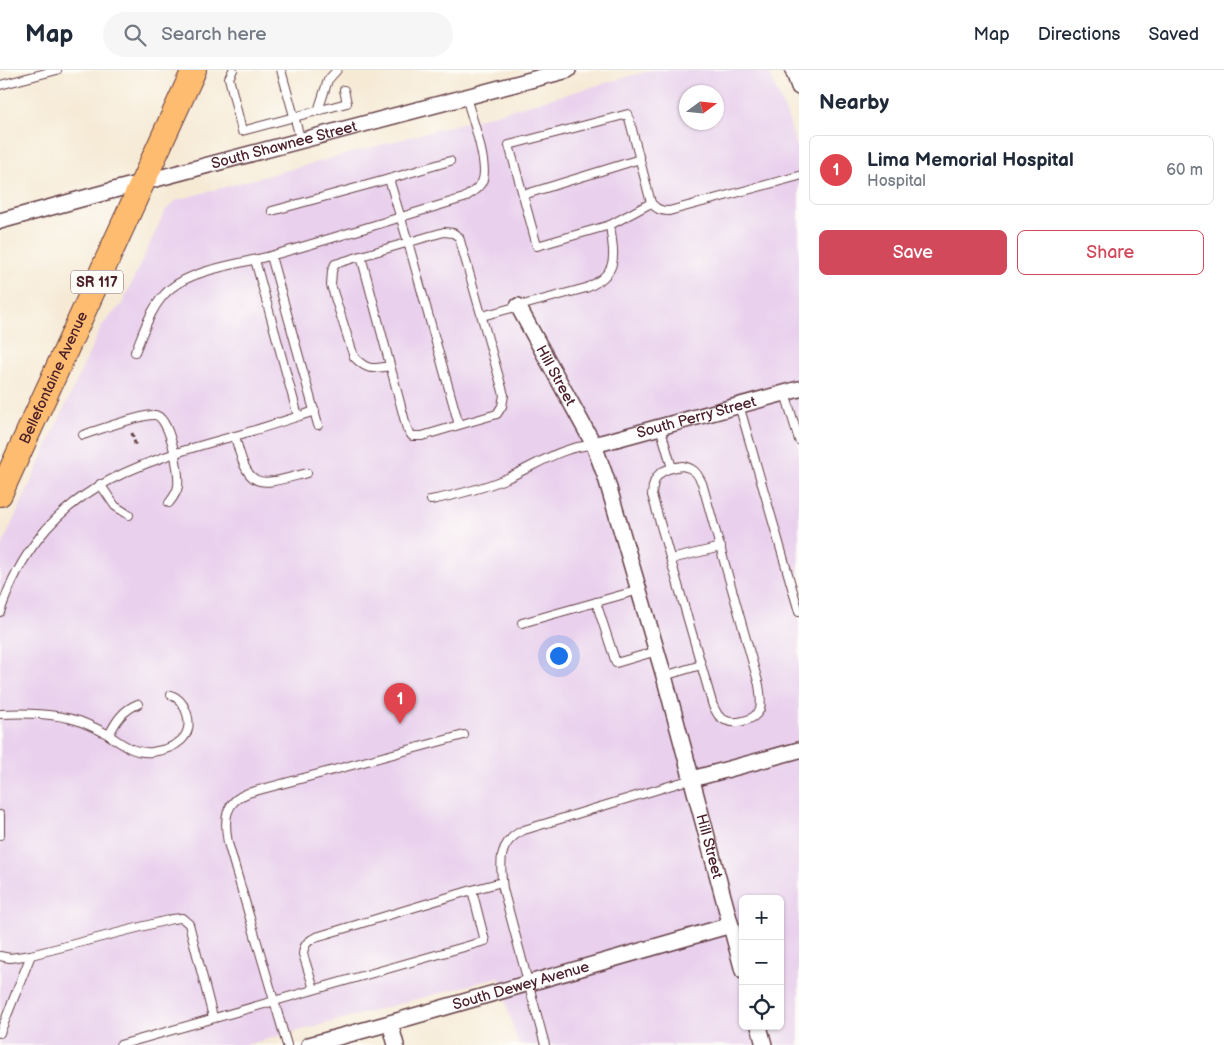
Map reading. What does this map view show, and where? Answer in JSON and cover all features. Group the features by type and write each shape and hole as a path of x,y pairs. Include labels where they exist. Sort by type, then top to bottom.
{"main road":[{"name":"Bellefontaine Avenue","path":"0,494 194,70"}],"street":[{"name":"South Shawnee Street","path":"0,221 568,70"},
{"path":"793,70 799,87"},
{"name":"Hill Street","path":"518,306 594,445 618,515 664,676 739,957"},
{"name":"South Perry Street","path":"594,445 792,391"},
{"path":"692,779 799,750"},
{"name":"South Dewey Avenue","path":"309,1045 390,1024 730,925"},
{"path":"390,1024 396,1045"},
{"path":"760,1030 764,1045"}],"lane":[{"path":"0,85 57,70"},
{"path":"233,70 229,78 242,131 347,103 344,90"},
{"path":"281,70 301,141"},
{"path":"318,111 328,80 339,73"},
{"path":"135,352 154,308 161,298 170,288 195,275 271,256 401,217 464,198 474,191 482,182 485,165 466,97"},
{"path":"651,203 610,225 537,246 509,145 628,114 651,203 656,208 668,211 799,176"},
{"path":"523,195 640,159"},
{"path":"272,211 450,161"},
{"path":"389,179 459,425"},
{"path":"482,316 586,288 600,281 612,266 614,253 610,225"},
{"path":"361,256 407,428 412,436 422,436 497,414 502,406 504,395 482,316 459,237 453,233 444,232 408,242 361,256 335,264 332,271 331,285 354,358 362,365 371,369 390,366"},
{"path":"271,256 318,425"},
{"path":"255,260 298,416"},
{"path":"792,391 799,440"},
{"path":"739,406 799,612"},
{"path":"0,612 16,575 37,541 66,509 100,484 141,464 314,412"},
{"path":"83,435 144,416 154,415 162,419 174,453 178,485 175,496 169,503"},
{"path":"660,427 672,468"},
{"path":"235,436 245,468 256,480 262,483 270,483 307,473"},
{"path":"431,500 454,496 493,484 560,452 583,445 594,445"},
{"path":"672,468 691,468 698,474 721,547 759,685 761,707 756,715 736,723 720,717 713,706 652,495 652,482 658,474 672,468"},
{"path":"100,484 115,506 129,515"},
{"path":"670,559 721,547"},
{"path":"522,623 639,590"},
{"path":"596,602 616,663 657,651"},
{"path":"664,676 702,665"},
{"path":"0,714 46,714 77,721 97,728 128,748 151,752 176,745 187,734 189,720 181,701 171,695"},
{"path":"109,736 120,716 128,708 138,704"},
{"path":"287,1045 228,842 226,820 232,803 237,798 248,793 464,735"},
{"path":"545,1045 502,882 501,872 504,848 508,840 515,834 692,779"},
{"path":"0,815 0,835"},
{"path":"314,989 303,954 307,942 316,937 502,882"},
{"path":"120,1045 485,941 472,890"},
{"path":"0,956 10,958 31,956 182,918 189,924 213,1017"},
{"path":"0,1033 31,956"}],"path":[{"path":"132,433 136,446"}],"shaded area":[{"path":"652,70 768,70 788,118 799,155 799,1045 518,1045 499,977 246,1045 0,1045 0,550 102,325 122,304 165,211 177,200"}],"place":[{"name":"Lima Memorial Hospital","path":"400,724"}]}
